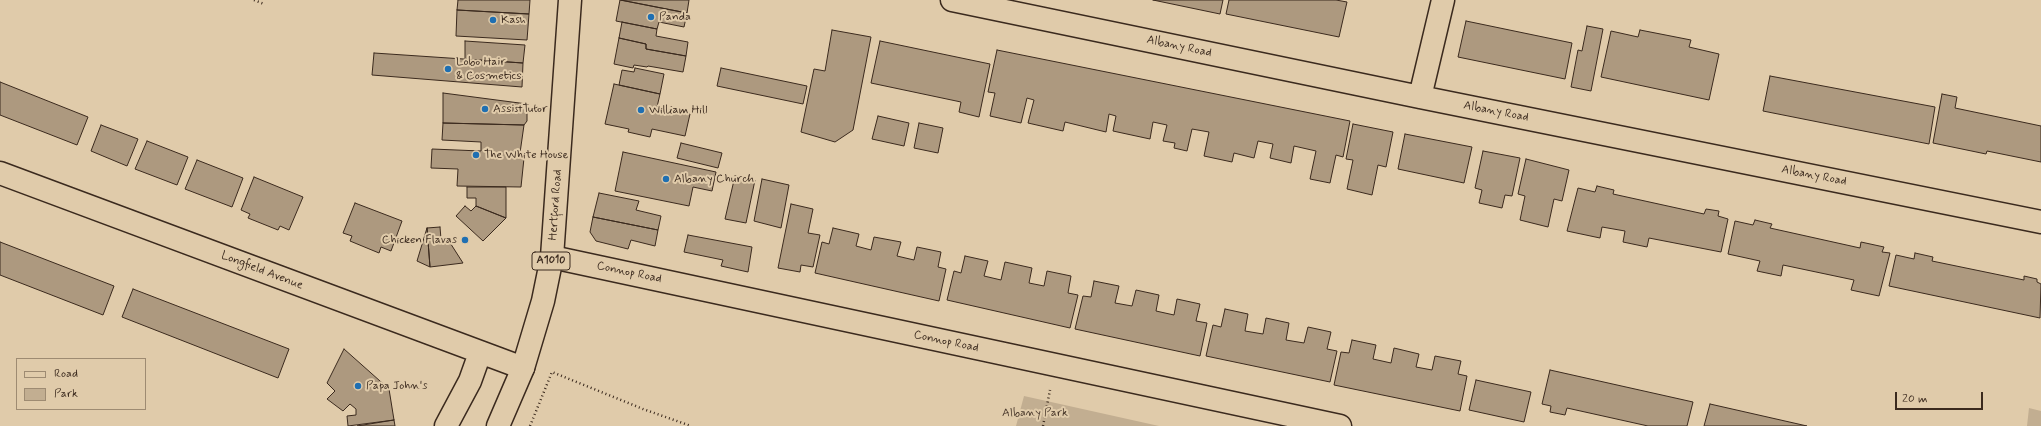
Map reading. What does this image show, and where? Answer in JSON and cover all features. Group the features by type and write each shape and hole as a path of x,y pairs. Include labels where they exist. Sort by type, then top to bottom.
{"street":[{"name":"Hertford Road","path":"498,426 523,368 543,301 552,257 570,0"},
{"name":"Albany Road","path":"952,0 1420,97 2041,222"},
{"path":"1420,97 1443,0"},
{"name":"Longfield Avenue","path":"0,173 523,368"},
{"name":"Connop Road","path":"552,257 1054,366 1340,426"},
{"path":"446,426 470,381 480,353"}],"path":[{"path":"254,0 264,4"},
{"path":"1043,426 1054,366"},
{"path":"530,426 552,372 643,409 691,426"}],"green space":[{"name":"Albany Park","path":"1024,396 1159,426 1016,426"},
{"path":"2029,408 2041,411 2041,426 2027,426"}],"building":[{"path":"458,0 530,0 529,14 457,10"},
{"name":"Panda","path":"620,0 687,13 684,27 659,22 657,29 616,21"},
{"path":"621,0 689,0 687,13"},
{"path":"1153,0 1223,0 1220,14"},
{"path":"1229,0 1336,0 1347,2 1339,37 1226,14"},
{"name":"Kash","path":"457,10 529,14 527,40 456,36"},
{"path":"1466,21 1572,43 1565,79 1458,57"},
{"path":"622,22 657,29 656,36 688,42 686,56 646,49 646,44 619,38"},
{"path":"1587,26 1603,29 1591,91 1571,87 1578,50 1582,51"},
{"path":"832,30 871,37 853,130 835,142 801,132 814,69 825,71"},
{"path":"1640,30 1691,40 1689,47 1719,54 1709,100 1601,77 1611,31 1638,37"},
{"path":"619,38 646,44 646,49 686,56 683,72 648,66 634,65 633,68 614,64"},
{"path":"465,41 525,45 523,63 465,59"},
{"path":"880,41 990,64 979,117 959,112 961,102 871,83"},
{"path":"997,50 1350,121 1343,157 1336,155 1330,183 1310,179 1316,151 1294,146 1291,163 1270,158 1273,144 1258,141 1254,158 1234,153 1232,162 1204,156 1209,132 1192,129 1187,151 1174,148 1175,143 1163,141 1167,125 1153,122 1150,139 1113,131 1116,116 1109,114 1106,132 1065,122 1063,131 1028,123 1034,100 1027,98 1021,123 990,116 995,93 988,92"},
{"name":"Lobo Hair & Cosmetics","path":"374,53 523,63 522,87 372,75"},
{"path":"635,68 664,74 660,94 619,85 622,70 634,72"},
{"path":"721,68 807,86 803,104 717,86"},
{"path":"1770,76 1935,107 1929,144 1763,111"},
{"path":"0,82 88,117 77,145 0,115"},
{"name":"William Hill","path":"614,84 660,94 657,107 690,114 685,136 652,129 650,137 628,132 629,129 605,124"},
{"name":"AssistTutor","path":"443,93 527,104 527,121 524,125 443,123"},
{"path":"1942,94 1957,97 1955,108 2041,126 2041,162 1987,151 1986,154 1933,143"},
{"path":"878,116 909,123 904,146 872,139"},
{"name":"The White House","path":"443,123 524,125 520,153 524,158 521,187 457,186 458,169 431,168 432,149 481,151 481,142 442,140"},
{"path":"919,123 943,128 938,153 914,148"},
{"path":"1353,124 1393,132 1386,167 1378,165 1372,195 1347,189 1353,160 1346,159"},
{"path":"101,125 138,139 127,166 91,151"},
{"path":"1405,134 1472,147 1464,183 1398,169"},
{"path":"147,141 188,157 177,185 135,169"},
{"path":"681,143 722,153 718,168 677,158"},
{"path":"1483,151 1520,158 1512,196 1505,195 1502,208 1479,203 1482,190 1475,188"},
{"name":"Albany Church","path":"623,152 716,172 712,191 693,187 689,206 615,191"},
{"path":"1526,159 1569,170 1562,201 1554,199 1548,227 1520,220 1525,196 1518,194"},
{"path":"197,160 243,178 232,207 185,189"},
{"path":"735,176 755,180 746,223 725,219"},
{"path":"254,177 303,197 289,230 280,226 278,230 248,218 250,214 241,210"},
{"path":"762,179 789,185 781,228 754,221"},
{"path":"1597,186 1614,190 1613,194 1704,214 1706,209 1719,211 1718,216 1728,219 1721,252 1649,238 1647,247 1623,242 1625,231 1602,227 1600,238 1567,231 1578,188 1595,192"},
{"path":"467,187 506,187 506,218 476,206 476,198 467,198"},
{"path":"599,193 639,201 636,210 661,216 658,230 593,217"},
{"path":"355,203 402,221 391,251 381,247 379,253 350,241 352,236 343,233"},
{"path":"791,204 813,209 808,233 820,235 813,267 801,265 800,272 778,268"},
{"path":"465,206 471,211 476,206 506,218 483,241 456,216"},
{"path":"593,217 658,230 655,246 631,240 628,249 596,241 590,232"},
{"path":"1755,220 1772,224 1770,228 1860,248 1861,242 1884,247 1882,252 1890,253 1879,296 1851,290 1854,280 1783,265 1781,276 1757,271 1760,261 1728,254 1735,221 1753,225"},
{"path":"440,227 441,239 447,238 463,263 430,267 427,228"},
{"path":"427,228 430,267 417,261"},
{"path":"833,228 859,234 856,246 871,250 874,237 901,242 897,256 914,260 917,247 941,252 938,267 946,269 939,301 815,273 822,242 829,244"},
{"path":"688,235 752,247 748,272 721,266 723,260 684,252"},
{"path":"0,242 114,286 103,315 0,275"},
{"path":"1915,253 1933,257 1932,261 2024,280 2024,276 2037,279 2037,282 2041,284 2040,318 1889,286 1896,255 1914,259"},
{"path":"965,256 988,261 984,276 1001,280 1005,262 1032,268 1029,283 1044,286 1047,271 1071,276 1068,293 1078,295 1070,328 947,300 954,271 961,273"},
{"path":"1094,281 1119,286 1115,303 1132,306 1136,290 1159,295 1156,311 1174,315 1177,299 1200,304 1196,321 1207,323 1200,356 1075,329 1083,296 1091,297"},
{"path":"133,289 289,349 278,378 122,317"},
{"path":"1225,309 1248,314 1245,331 1263,334 1266,318 1289,323 1286,340 1304,343 1308,327 1331,332 1327,349 1337,351 1330,382 1206,356 1213,325 1221,327"},
{"path":"1352,340 1376,345 1373,359 1391,363 1394,348 1419,354 1416,367 1432,370 1435,356 1461,361 1458,374 1467,376 1460,411 1334,385 1341,352 1349,353"},
{"name":"Papa John's","path":"344,349 389,389 394,420 348,426 347,416 356,415 356,409 350,404 343,411 327,399 335,391 327,383"},
{"path":"1550,370 1693,402 1687,426 1648,426 1567,408 1565,415 1550,412 1551,406 1542,404"},
{"path":"1476,380 1531,392 1524,422 1469,410"},
{"path":"1710,404 1807,426 1704,426"},
{"path":"394,420 395,426 357,426"}],"place":[{"name":"Panda","path":"651,17"},
{"name":"Kash","path":"493,20"},
{"name":"Lobo Hair & Cosmetics","path":"448,69"},
{"name":"AssistTutor","path":"485,109"},
{"name":"William Hill","path":"641,110"},
{"name":"The White House","path":"476,155"},
{"name":"Albany Church","path":"666,179"},
{"name":"Chicken Flavas","path":"465,240"},
{"name":"Papa John's","path":"358,386"}]}
